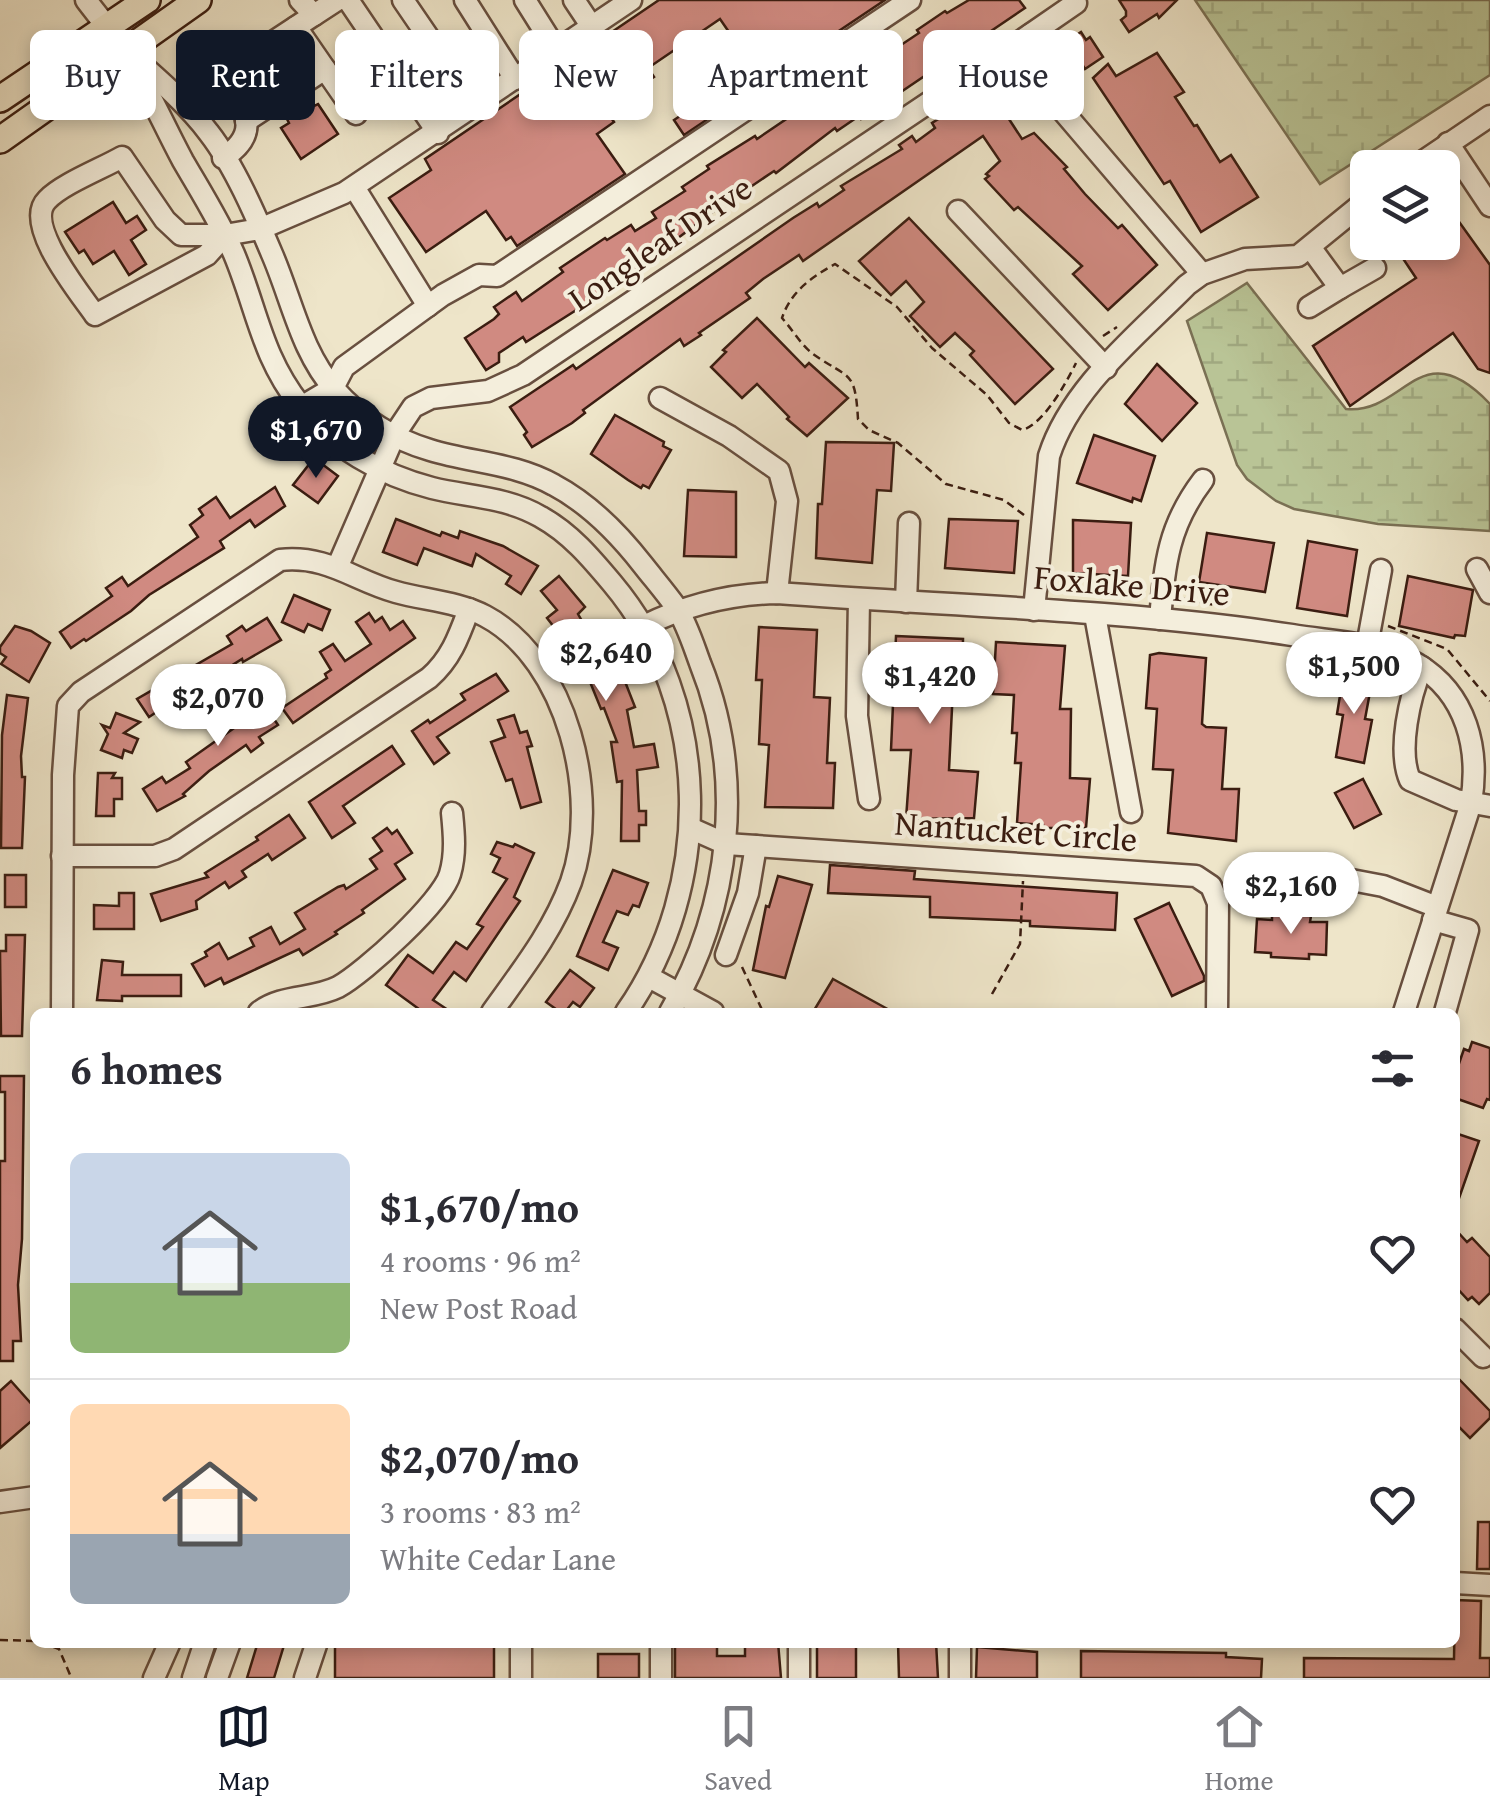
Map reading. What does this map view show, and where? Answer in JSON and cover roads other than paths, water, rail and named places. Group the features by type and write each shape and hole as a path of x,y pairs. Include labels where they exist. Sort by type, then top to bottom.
{"main road":[{"path":"0,99 147,0"},
{"path":"154,30 198,0"},
{"path":"0,140 30,118"}],"street":[{"path":"86,0 108,30"},
{"path":"291,30 307,7 337,0"},
{"path":"348,0 438,133"},
{"path":"404,0 424,30"},
{"path":"465,0 515,79"},
{"path":"524,0 543,30"},
{"path":"574,0 592,27"},
{"path":"588,30 631,0"},
{"path":"301,407 333,388 344,367 428,306 479,275 497,276 910,0"},
{"name":"Longleaf Drive","path":"1037,30 1076,3 1074,0"},
{"path":"296,27 335,84"},
{"path":"315,75 325,69"},
{"path":"499,90 519,76"},
{"path":"156,82 210,133 260,229 302,335 333,388 370,422 394,434 434,451 496,462 570,495 618,535 678,609 705,675 719,726 727,793 726,844 709,926 676,1003 648,977"},
{"name":"Longleaf Drive","path":"338,568 394,434 413,407 430,398 488,391 523,374 923,106"},
{"path":"156,110 239,267 264,348 301,407 342,446 380,469 433,488 517,505 540,516 594,561 644,626 663,667 680,720 688,766 690,828 679,898 667,937 629,1008"},
{"path":"1438,150 1490,116"},
{"path":"224,158 239,148 248,132 246,120"},
{"path":"224,236 207,255 95,315 40,227 39,215 49,197 122,157 174,231 189,238 260,229 354,187 457,120"},
{"path":"1070,120 1202,274"},
{"path":"1448,143 1490,206"},
{"path":"354,187 428,306"},
{"path":"958,211 1106,368"},
{"path":"1034,610 1048,456 1070,409 1187,284 1202,274 1244,259 1298,256 1350,214"},
{"path":"1310,247 1340,288"},
{"path":"1309,307 1375,268"},
{"path":"660,398 729,436 780,471 787,501 777,593"},
{"path":"1160,620 1168,550 1176,520 1203,480"},
{"path":"906,602 909,524"},
{"path":"62,1008 62,856 68,706 80,692 280,560 302,558 395,592 486,616 514,637 540,669 566,722 581,788 578,854 564,899 543,941 495,1008"},
{"path":"1477,569 1490,593"},
{"path":"1367,646 1381,570"},
{"name":"Foxlake Drive","path":"644,626 678,609 732,596 777,593 1245,627 1398,654 1422,667 1453,696 1464,716 1475,759 1480,804 1435,914 1405,1008"},
{"path":"858,599 858,716 869,799"},
{"path":"62,856 155,856 174,849 429,678 452,652 469,610"},
{"path":"1094,615 1131,812"},
{"path":"1422,667 1408,727 1404,768 1410,780 1456,800 1480,804"},
{"path":"265,1008 279,1000 337,987 434,903 446,887 451,871 455,849 452,813"},
{"name":"Nantucket Circle","path":"690,828 726,844 1196,876 1211,886 1218,903 1217,1008"},
{"path":"726,955 748,892 756,846"},
{"path":"1256,875 1325,874 1382,886 1468,930 1445,1008"},
{"path":"1460,1334 1483,1357"},
{"path":"0,1502 30,1498"},
{"path":"1460,1584 1490,1585"},
{"path":"154,1678 167,1648"},
{"path":"193,1678 203,1648"},
{"path":"217,1678 228,1648"},
{"path":"305,1678 315,1648"},
{"path":"521,1648 521,1678"},
{"path":"661,1648 662,1678"},
{"path":"799,1648 799,1678"},
{"path":"960,1648 960,1678"}]}
